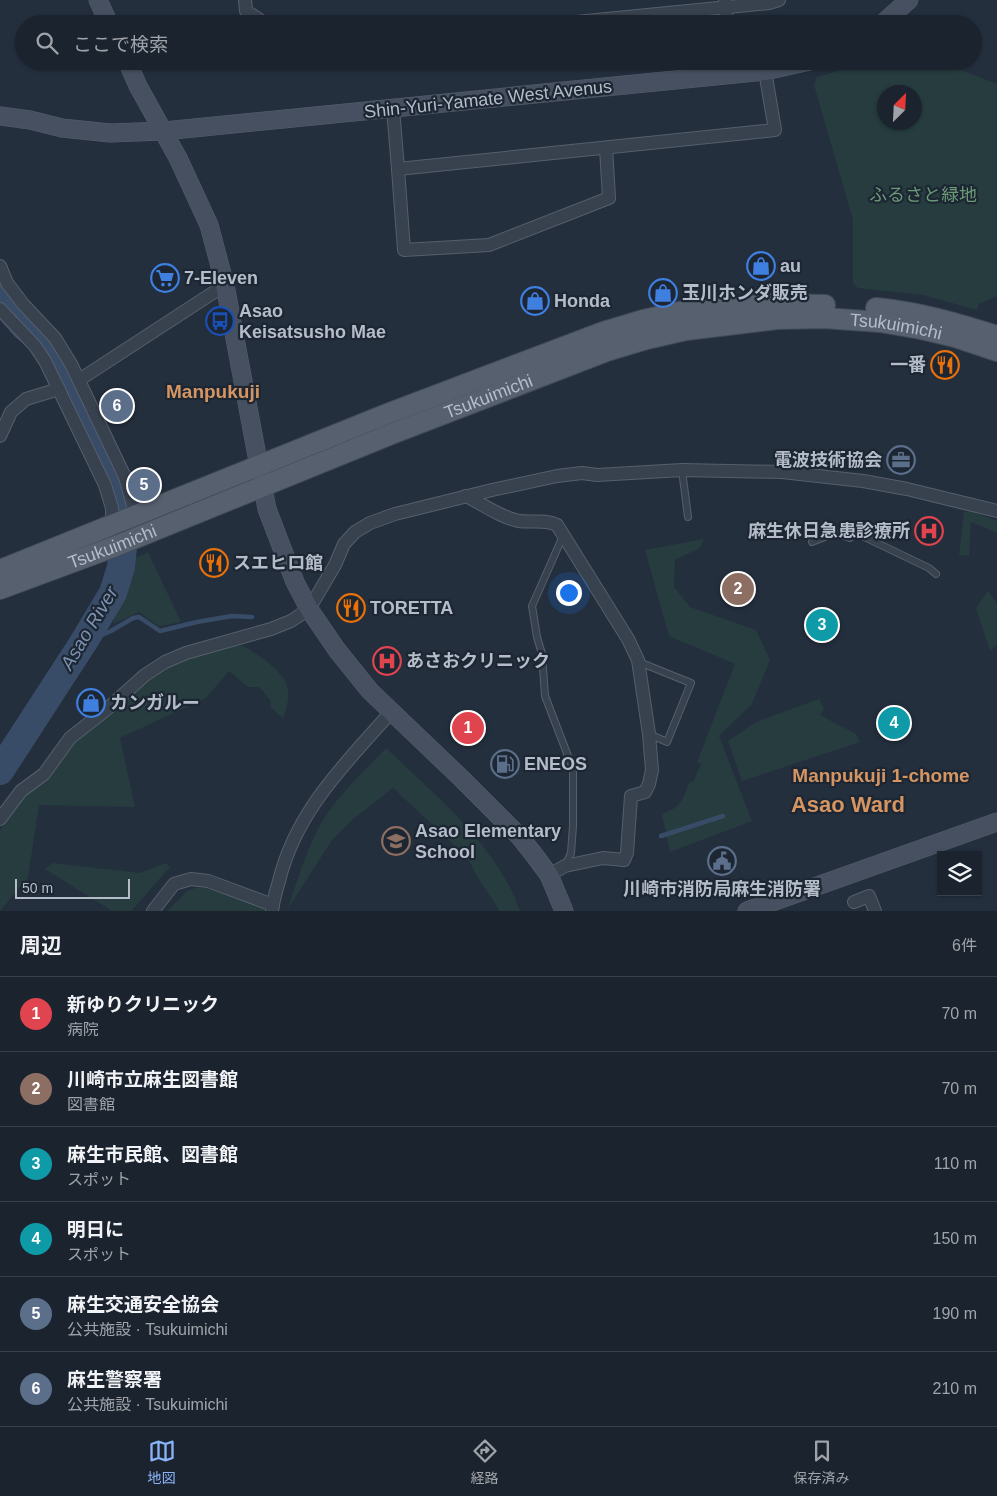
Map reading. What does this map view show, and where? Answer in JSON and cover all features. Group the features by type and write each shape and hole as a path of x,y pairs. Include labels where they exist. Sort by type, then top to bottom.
{"main road":[{"name":"Tsukuimichi","path":"0,570 387,414 603,332 643,320 684,311 773,304 850,306 915,313 960,324 997,336"},
{"name":"Tsukuimichi","path":"0,589 124,542 394,433 607,351 647,339 686,330 778,319 852,319 921,329 955,337 997,351"}],"street":[{"path":"98,0 105,15"},
{"path":"246,0 246,11 252,15"},
{"path":"632,15 725,4 769,3 779,0"},
{"path":"892,15 909,0"},
{"path":"131,70 164,131 209,225 225,285 267,509 291,573 309,609 370,691 462,779 520,838 549,875 564,911"},
{"name":"Shin-Yuri-Yamate West Avenus","path":"0,116 30,120 62,128 110,133 164,131 393,108 713,70"},
{"name":"Shin-Yuri-Yamate West Avenus","path":"753,70 770,70"},
{"path":"398,169 775,130 765,71"},
{"path":"393,108 404,250 490,245 609,198 606,148"},
{"path":"0,266 7,283 23,304 55,338 79,380 84,397 125,477 123,521"},
{"path":"79,380 225,285"},
{"path":"0,310 35,346 45,361 68,403 105,485 112,508 123,521"},
{"path":"0,436 11,412 26,399 59,389"},
{"path":"68,403 84,397"},
{"path":"0,819 21,791 44,774 70,738 107,709 145,675 166,662 186,653 271,629 291,621 309,609 336,565 344,544 355,532 370,523 395,514 557,476 582,473 597,475 682,470 782,472 863,481 997,511"},
{"path":"466,496 493,511 518,521 552,522 557,525 628,639 639,662 652,770 645,792 631,796 627,853 624,860 602,858 565,866 549,875"},
{"path":"153,911 174,884 191,879 208,880 273,908 282,866 303,820 328,783 391,712"},
{"path":"747,911 997,822"},
{"path":"854,902 869,896 875,911"}],"lane":[{"path":"682,470 688,517"},
{"path":"812,542 835,533 850,538 856,533 930,568 936,574"},
{"path":"564,535 532,606 542,654 545,696 573,769 571,853 565,866"},
{"path":"639,662 691,683 667,742 649,734"}],"green space":[{"name":"ふるさと緑地","path":"842,70 961,70 997,84 997,296 979,304 977,310 923,295 858,288 853,283 853,220 814,85 817,77"},
{"path":"964,512 973,512 997,521 997,533 971,522 969,556 959,555"},
{"path":"704,539 700,548 675,560 674,587 690,607 756,630 770,660 752,704 719,736 752,821 670,852 662,814 681,802 690,781 693,782 701,764 697,762 735,664 669,636 645,550"},
{"path":"148,552 181,622 161,626 139,612 113,624 115,613 127,587 135,558"},
{"path":"988,591 997,604 997,644 990,651 976,608"},
{"path":"236,642 268,662 282,676 288,691 287,705 283,718 270,707 271,701 259,687 248,687 229,671 206,698 120,738 135,807 39,805 28,877 0,911 0,830 26,796 49,776 66,751 82,735 115,712 114,705 123,697 178,661"},
{"path":"819,699 824,709 820,715 856,734 860,742 742,781 728,741 756,722"},
{"path":"386,748 463,822 496,864 520,911 500,911 478,878 467,857 393,788 351,821 332,840 287,910 319,827 341,795"},
{"path":"53,863 140,873 166,863 170,867 131,911 112,911 45,869"},
{"path":"205,888 260,905 266,911 167,911 188,890"}],"waterway":[{"name":"Asao River","path":"0,293 12,312 25,327 44,342 60,364 119,498 125,527 121,567 113,593 0,771"},
{"path":"83,643 111,631 133,618 139,617 160,631 232,616 252,617"},
{"path":"661,836 723,816"}],"place":[{"name":"au","path":"761,266"},
{"name":"7-Eleven","path":"165,278"},
{"name":"玉川ホンダ販売","path":"663,293"},
{"name":"Honda","path":"535,301"},
{"name":"Asao Keisatsusho Mae","path":"220,321"},
{"name":"一番","path":"945,365"},
{"name":"麻生警察署","path":"117,406"},
{"name":"電波技術協会","path":"901,460"},
{"name":"麻生交通安全協会","path":"144,485"},
{"name":"麻生休日急患診療所","path":"929,531"},
{"name":"スエヒロ館","path":"214,563"},
{"name":"川崎市立麻生図書館","path":"738,589"},
{"name":"TORETTA","path":"351,608"},
{"name":"麻生市民館、図書館","path":"822,625"},
{"name":"あさおクリニック","path":"387,661"},
{"name":"カンガルー","path":"91,703"},
{"name":"明日に","path":"894,723"},
{"name":"新ゆりクリニック","path":"468,728"},
{"name":"ENEOS","path":"505,764"},
{"name":"Asao Elementary School","path":"396,841"},
{"name":"川崎市消防局麻生消防署","path":"722,861"}],"district":[{"name":"Manpukuji","path":"213,391"},
{"name":"Manpukuji 1-chome","path":"881,775"},
{"name":"Asao Ward","path":"848,804"}]}
